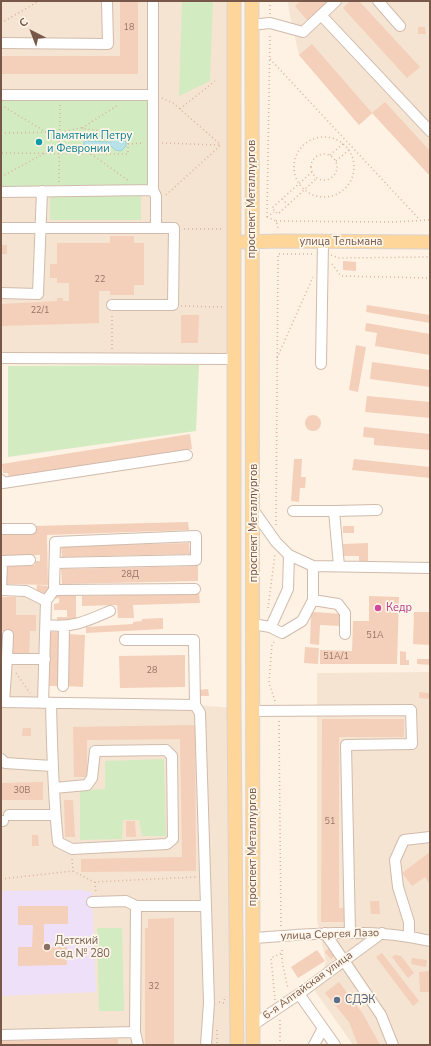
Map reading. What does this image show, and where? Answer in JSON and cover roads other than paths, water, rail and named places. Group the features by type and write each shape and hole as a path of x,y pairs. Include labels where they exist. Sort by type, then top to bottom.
{"main road":[{"name":"проспект Металлургов","path":"234,1 234,708 237,1045"},
{"name":"проспект Металлургов","path":"252,1 254,511 252,711 253,1045"},
{"name":"улица Тельмана","path":"234,242 278,241 323,248 430,242"},
{"path":"237,940 253,938"}],"street":[{"path":"1,42 108,44 107,1"},
{"path":"153,1 153,95 156,228"},
{"path":"251,25 270,23 303,32 336,1"},
{"path":"378,1 400,26"},
{"path":"321,15 430,131"},
{"path":"1,95 153,95"},
{"path":"1,192 42,191 155,193"},
{"path":"1,293 38,294 42,191"},
{"path":"1,228 174,228 174,305 112,305"},
{"path":"321,364 323,248"},
{"path":"1,364 1,358 234,359"},
{"path":"1,480 3,483 187,455"},
{"path":"293,511 377,510"},
{"path":"254,511 276,542 290,555 313,566 430,568"},
{"path":"334,511 338,566"},
{"path":"1,529 30,529"},
{"path":"54,788 87,785 92,778 95,751 166,750 172,756 173,839 167,844 72,849 58,842 52,766 43,703 47,625 46,601 54,590 55,542 196,536 196,560 55,563"},
{"path":"270,626 288,589 290,555"},
{"path":"30,560 2,561 1,590 26,591 46,601"},
{"path":"253,624 270,626 282,633 302,621 313,600 313,566"},
{"path":"54,590 195,589"},
{"path":"313,600 338,604 345,613 345,634"},
{"path":"47,625 64,627 84,622 110,611"},
{"path":"63,686 64,627"},
{"path":"8,635 3,702 195,705"},
{"path":"125,640 194,640 195,705 200,713 209,1002 206,1045"},
{"path":"7,659 45,660"},
{"path":"252,711 412,710 412,744 346,745 350,933"},
{"path":"2,764 52,766"},
{"path":"5,819 55,815"},
{"path":"409,936 409,922 398,887 394,860 404,840 430,837"},
{"path":"94,901 126,901 136,906 206,906"},
{"path":"136,906 135,1032 138,1045"},
{"name":"улица Сергея Лазо","path":"253,938 325,933 382,932 430,941"},
{"name":"6-я Алтайская улица","path":"253,1025 299,994 382,932"},
{"path":"325,933 381,1015 393,1045"},
{"path":"299,994 335,1045"},
{"path":"314,1045 323,1028"},
{"path":"1,1035 135,1032"}],"water":[{"path":"117,136 122,137 126,142 126,146 121,151 115,150 111,146 84,148 84,141 111,142"}],"place":[{"name":"Памятник Петру и Февронии","path":"39,142"},
{"name":"Кедр","path":"378,608"},
{"name":"Детский сад № 280","path":"47,947"},
{"name":"СДЭК","path":"337,1000"}]}
